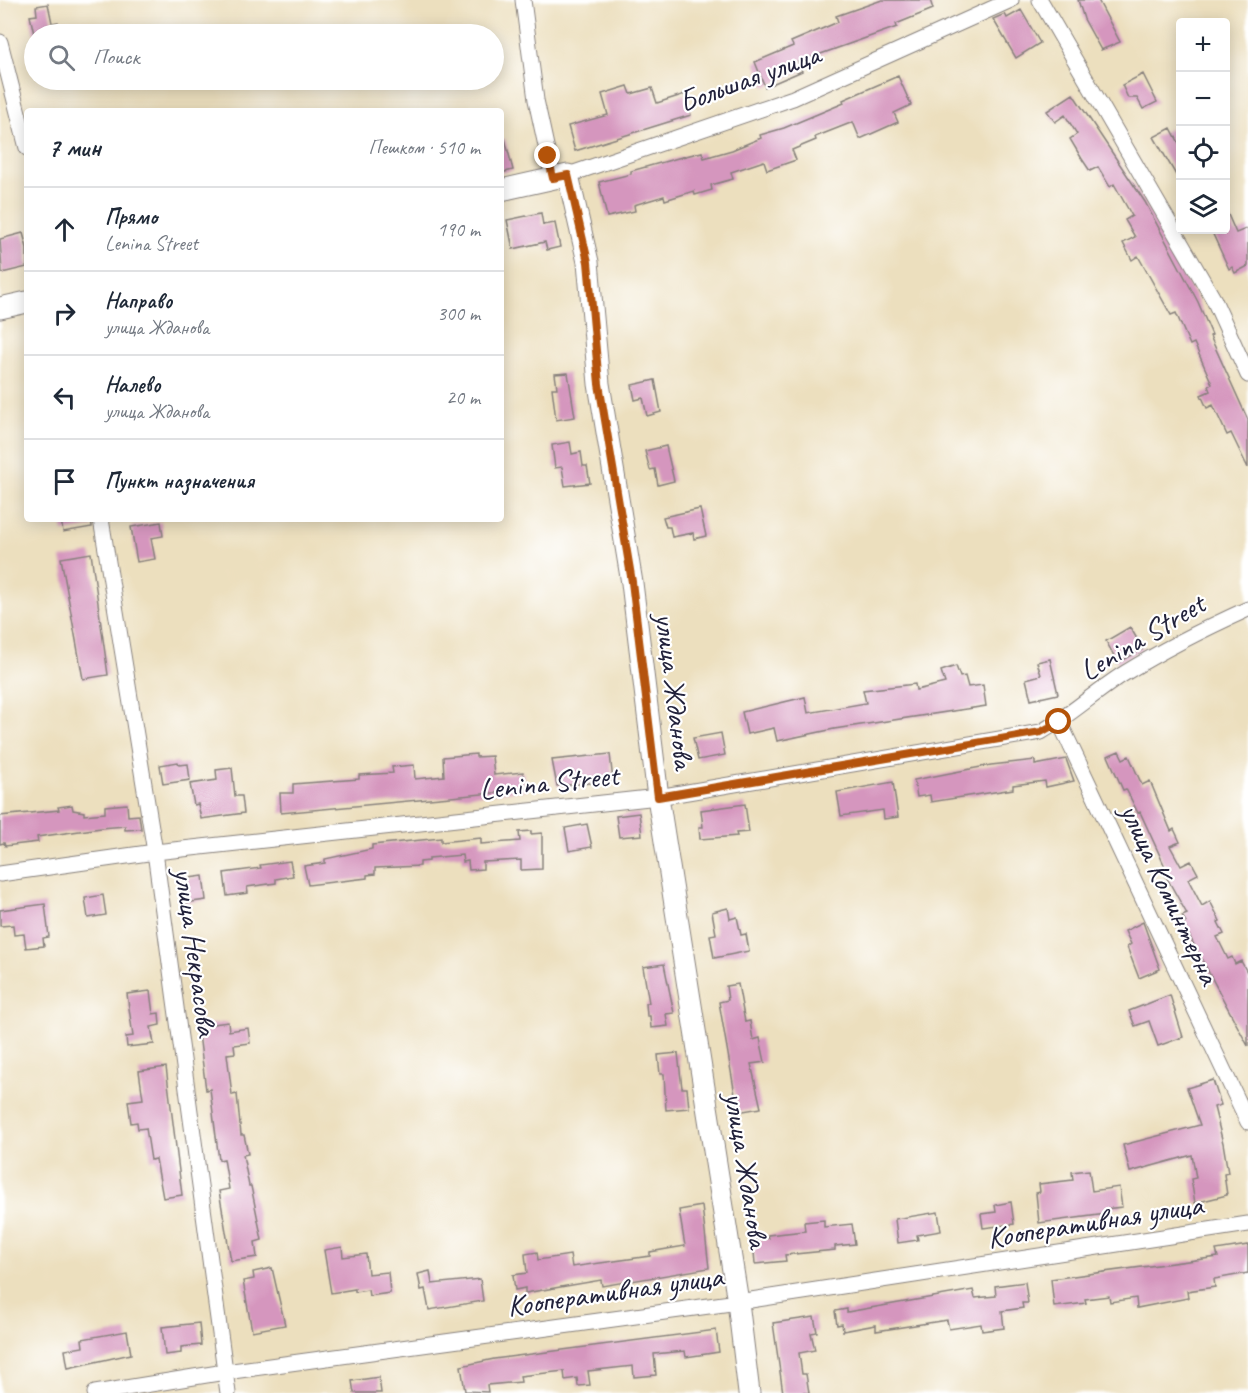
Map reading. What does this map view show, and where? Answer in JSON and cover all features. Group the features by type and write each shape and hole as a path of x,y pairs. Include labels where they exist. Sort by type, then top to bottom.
{"street":[{"name":"улица Жданова","path":"523,0 536,99 588,262 599,384 632,582 658,797 738,1302 749,1393"},
{"name":"Большая улица","path":"504,189 560,176 793,98 1011,0"},
{"path":"1040,0 1214,300 1248,375"},
{"path":"0,42 24,136"},
{"path":"0,308 24,303"},
{"name":"улица Некрасова","path":"101,522 155,852 228,1393"},
{"name":"Lenina Street","path":"0,874 155,852 658,797 1041,732 1059,722 1123,674 1208,627 1248,609"},
{"name":"улица Коминтерна","path":"1059,722 1248,1122"},
{"name":"Кооперативная улица","path":"95,1393 225,1372 738,1302 1248,1224"}],"building":[{"path":"882,0 930,0 933,9 896,24 897,27 798,62 802,71 765,87 755,62 793,46 791,42 838,22 836,16"},
{"path":"1078,0 1098,0 1120,42 1101,50 1084,19"},
{"path":"48,4 52,23 58,22 58,24 32,24 30,16 37,15 36,6"},
{"path":"1021,10 1040,43 1016,58 993,19 1005,14 1007,18"},
{"path":"1143,74 1157,102 1143,109 1137,98 1128,98 1122,85"},
{"path":"898,76 911,105 894,113 898,122 860,139 853,122 815,137 816,140 792,150 796,160 767,170 764,161 731,172 733,179 711,185 712,190 695,195 694,191 665,200 664,196 634,205 635,211 607,217 599,182 702,152 704,158 732,150 761,138 760,135 784,128 844,103 843,100"},
{"path":"628,86 631,94 652,88 657,103 685,94 691,115 575,151 568,126 608,115 602,94"},
{"path":"1073,94 1145,202 1198,302 1212,335 1210,336 1248,420 1248,468 1231,433 1227,435 1213,405 1207,408 1201,395 1210,391 1208,386 1212,384 1194,343 1190,345 1176,313 1171,315 1138,256 1132,260 1123,243 1135,237 1125,220 1132,216 1114,184 1110,187 1098,167 1090,171 1070,139 1077,134 1065,115 1055,122 1047,111"},
{"path":"1171,128 1176,137 1176,175 1154,137"},
{"path":"504,139 513,170 504,172"},
{"path":"541,213 543,225 555,223 560,247 547,250 545,242 513,249 507,220"},
{"path":"1230,219 1236,233 1248,228 1248,266 1235,273 1232,267 1229,269 1213,234 1230,234"},
{"path":"23,233 24,268 2,273 0,239"},
{"path":"568,373 575,417 556,420 552,388 557,388 555,374"},
{"path":"655,380 661,412 647,416 643,398 635,400 632,385"},
{"path":"570,442 572,454 581,452 583,466 587,466 590,483 565,486 562,467 555,468 552,445"},
{"path":"666,446 674,481 658,485 655,469 650,470 645,451"},
{"path":"700,509 706,536 694,539 693,533 672,537 670,527 666,527 663,517"},
{"path":"61,522 91,522 92,527 63,532"},
{"path":"161,522 163,536 151,538 155,559 137,562 131,527"},
{"path":"91,553 108,675 83,679 61,558"},
{"path":"1130,627 1143,649 1118,663 1106,641"},
{"path":"1050,659 1058,694 1031,700 1026,679 1041,675 1037,662"},
{"path":"956,666 960,677 965,676 968,687 983,685 986,706 834,729 777,741 774,728 747,734 742,712 805,697 808,713 866,703 863,690 915,684 916,690 945,683 941,671"},
{"path":"721,733 725,755 698,760 693,738"},
{"path":"1119,751 1123,759 1129,756 1142,785 1150,781 1171,831 1174,829 1180,842 1170,846 1181,866 1191,861 1198,874 1188,879 1202,906 1210,901 1220,921 1218,922 1224,934 1217,937 1228,959 1232,957 1235,964 1241,961 1248,974 1248,1046 1183,924 1186,922 1182,916 1187,914 1163,871 1166,869 1140,812 1138,813 1126,789 1123,790 1108,756"},
{"path":"476,754 476,757 492,756 494,775 523,772 525,790 281,813 280,793 293,793 293,784 359,779 359,775 393,773 392,767 414,765 415,779 444,776 443,757"},
{"path":"610,754 613,781 557,786 552,760"},
{"path":"1066,759 1074,781 1046,787 1045,781 1013,785 1013,789 931,802 930,795 917,797 914,780 991,765 1035,760 1035,765"},
{"path":"178,762 179,765 188,764 190,780 163,784 160,765"},
{"path":"232,768 235,796 242,796 244,813 201,819 198,804 194,805 190,784 217,780 216,770"},
{"path":"893,782 898,817 884,819 883,810 841,816 837,792"},
{"path":"127,804 128,816 139,815 141,829 125,830 125,826 101,828 37,837 38,842 5,846 4,843 0,844 0,816 59,810 58,807 72,805 73,810 84,812 84,815 105,813 105,806"},
{"path":"745,804 749,832 736,833 737,836 700,839 699,827 703,827 701,810"},
{"path":"639,813 642,835 619,837 616,816"},
{"path":"587,824 592,847 569,851 565,828"},
{"path":"531,831 531,834 542,833 542,869 521,870 521,860 483,862 483,869 469,870 468,861 463,862 462,855 429,858 429,861 420,862 420,866 375,868 375,874 367,875 367,878 308,885 304,866 325,863 325,859 372,849 372,845 441,838 441,842 481,838 481,844 520,841 519,832"},
{"path":"290,861 293,876 276,879 276,883 247,887 248,893 227,896 224,873"},
{"path":"203,876 206,900 185,903 182,879"},
{"path":"103,895 106,915 88,918 85,898"},
{"path":"45,904 49,937 43,938 44,946 26,948 24,934 14,935 13,925 0,926 0,910"},
{"path":"728,908 730,919 737,917 741,935 746,934 749,951 714,958 710,935 716,934 712,912"},
{"path":"1143,922 1160,969 1139,978 1127,947 1131,944 1125,931"},
{"path":"664,964 674,1013 666,1014 668,1026 651,1028 650,1016 647,1016 646,1003 649,1003 643,967"},
{"path":"738,984 745,1022 750,1021 753,1040 760,1038 765,1062 751,1064 761,1108 738,1112 719,1002 728,1000 726,986"},
{"path":"150,991 153,1014 159,1013 160,1025 151,1027 154,1044 127,1047 126,1037 133,1036 127,994"},
{"path":"1170,995 1183,1037 1158,1046 1149,1021 1135,1026 1129,1011"},
{"path":"228,1022 229,1031 248,1028 250,1043 234,1045 235,1053 227,1054 232,1095 237,1094 241,1135 244,1135 248,1154 243,1155 262,1240 255,1242 257,1257 231,1261 219,1191 229,1189 224,1159 219,1160 210,1089 206,1090 198,1026"},
{"path":"678,1053 682,1088 687,1088 689,1108 666,1110 664,1074 660,1074 658,1055"},
{"path":"166,1067 182,1195 163,1198 156,1159 151,1160 146,1128 138,1129 137,1122 131,1123 128,1101 143,1099 139,1071"},
{"path":"1213,1080 1221,1105 1214,1107 1228,1173 1224,1174 1227,1195 1195,1203 1191,1179 1196,1178 1192,1155 1130,1172 1123,1145 1200,1125 1187,1088"},
{"path":"1089,1170 1092,1191 1119,1187 1122,1207 1105,1209 1106,1214 1039,1223 1036,1193 1040,1192 1039,1184 1073,1180 1072,1172"},
{"path":"1011,1202 1014,1224 983,1228 981,1214 996,1212 995,1205"},
{"path":"702,1206 709,1268 602,1286 601,1280 525,1293 525,1288 515,1290 513,1275 527,1273 525,1254 537,1252 538,1260 570,1255 572,1267 650,1256 650,1252 685,1246 679,1210"},
{"path":"938,1212 941,1231 917,1235 918,1240 898,1243 895,1219"},
{"path":"824,1220 824,1227 852,1224 855,1244 835,1246 835,1250 785,1255 786,1261 755,1264 753,1240 769,1238 768,1235 805,1231 804,1222"},
{"path":"1248,1245 1248,1273 1214,1279 1215,1287 1187,1291 1188,1298 1137,1308 1136,1298 1110,1302 1109,1296 1085,1299 1086,1303 1054,1307 1051,1279 1218,1257 1216,1250"},
{"path":"342,1247 343,1257 366,1254 368,1274 388,1272 390,1293 369,1296 368,1290 355,1292 355,1289 331,1293 324,1250"},
{"path":"272,1268 285,1325 252,1331 243,1281 254,1279 253,1272"},
{"path":"430,1271 432,1284 480,1279 483,1301 429,1310 425,1289 421,1290 418,1274"},
{"path":"1025,1282 1028,1303 1022,1303 1023,1308 1002,1311 1004,1328 982,1331 981,1324 949,1329 947,1320 876,1331 876,1325 843,1331 842,1324 837,1325 835,1311 847,1309 847,1312 973,1290 975,1298 996,1296 995,1286"},
{"path":"814,1317 817,1332 811,1333 815,1350 799,1353 802,1374 806,1374 809,1393 783,1393 773,1323"},
{"path":"199,1323 201,1345 181,1347 181,1353 165,1355 162,1327"},
{"path":"716,1330 719,1352 686,1357 685,1351 654,1354 656,1375 634,1377 633,1366 588,1371 590,1385 578,1386 577,1378 565,1380 564,1371 520,1376 521,1382 487,1385 488,1392 465,1391 461,1366 494,1359"},
{"path":"127,1331 131,1354 68,1368 65,1350 83,1347 82,1339"},
{"path":"379,1377 381,1393 354,1393 352,1381"}],"route":[{"path":"548,156 553,178 568,175 588,262 599,384 632,582 658,797 1041,732 1059,722"}]}
